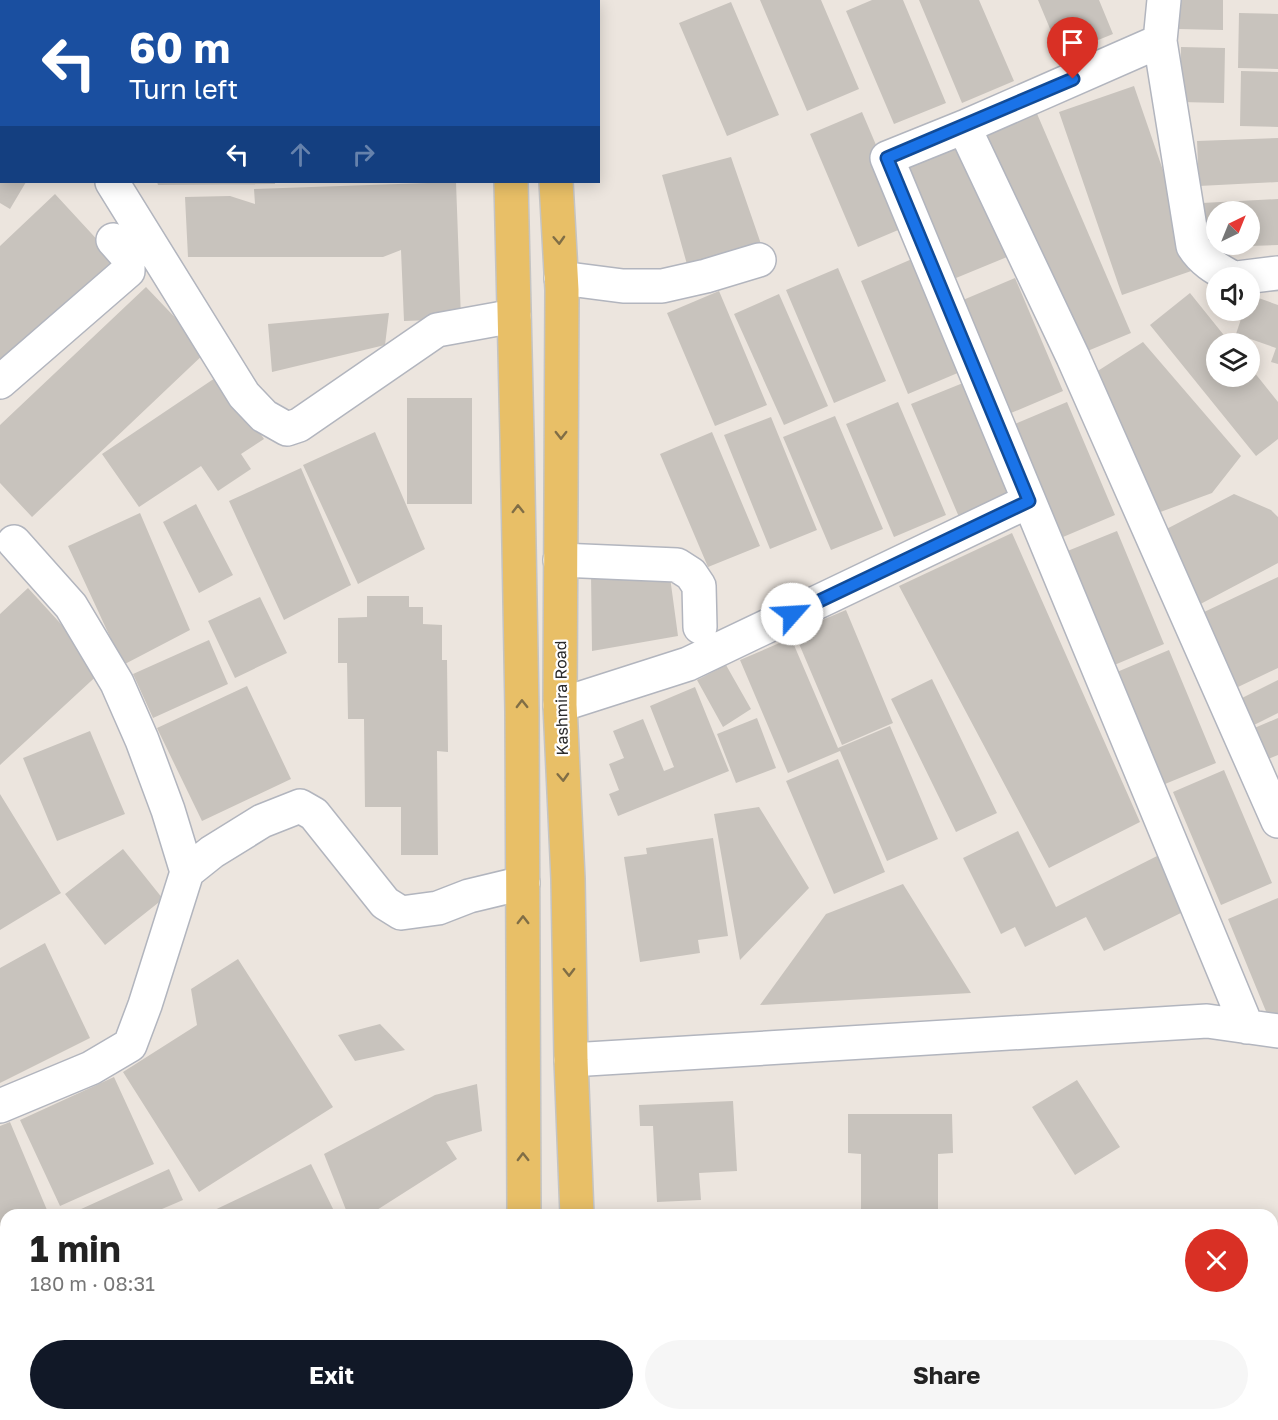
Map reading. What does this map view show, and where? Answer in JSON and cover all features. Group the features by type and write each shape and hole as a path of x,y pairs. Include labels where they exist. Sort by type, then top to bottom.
{"main road":[{"path":"511,183 522,696 524,1209"},
{"name":"Kashmira Road","path":"556,183 561,278 560,705 568,879 571,1060 577,1209"}],"street":[{"path":"1164,0 1160,41 1193,246 1200,257 1213,267"},
{"path":"1160,41 964,127 887,158 1029,501 1263,1029"},
{"path":"964,127 1073,357 1278,821"},
{"path":"113,183 244,396 264,416 287,429 299,425 437,330 514,316"},
{"path":"0,382 128,271 128,257 113,240"},
{"path":"561,278 622,286 662,286 759,260"},
{"path":"1260,275 1278,273"},
{"path":"560,705 688,664 1029,501"},
{"path":"14,542 71,606 117,683 142,740 168,810 187,872"},
{"path":"560,560 677,565 691,574 699,586 700,627"},
{"path":"0,1106 91,1068 130,1046 187,872 212,852 262,821 300,806 314,814 385,903 401,913 438,908 469,896 523,883"},
{"path":"571,1060 1207,1021 1263,1029"}],"building":[{"path":"760,0 821,0 859,89 807,111"},
{"path":"872,0 903,0 946,103 894,124 846,11"},
{"path":"919,0 979,0 1014,81 962,103"},
{"path":"1038,0 1099,0 1113,34 1061,55"},
{"path":"1180,0 1223,0 1223,30 1179,29"},
{"path":"731,2 779,115 727,136 679,23"},
{"path":"1239,13 1278,14 1278,69 1238,68"},
{"path":"1181,47 1225,48 1224,103 1180,102"},
{"path":"1241,71 1278,72 1278,127 1240,126"},
{"path":"1134,86 1197,269 1122,295 1059,112"},
{"path":"1035,109 1131,333 1073,357 977,134"},
{"path":"862,112 910,225 858,247 810,134"},
{"path":"1278,138 1278,182 1199,186 1197,141"},
{"path":"960,143 1007,257 956,278 908,165"},
{"path":"731,157 761,244 688,268 662,175"},
{"path":"0,183 25,183 10,209 0,203"},
{"path":"157,183 275,183 275,184 158,185"},
{"path":"456,183 461,319 404,321 401,250 383,257 188,257 185,197 230,196 255,204 254,189"},
{"path":"55,194 115,259 0,367 0,246"},
{"path":"1278,199 1278,245 1260,246 1260,201 1240,201"},
{"path":"1202,203 1206,203 1206,248 1204,248"},
{"path":"912,259 960,372 908,394 861,281"},
{"path":"838,268 886,381 834,403 786,290"},
{"path":"1015,278 1063,391 1011,413 963,300"},
{"path":"146,287 207,351 32,517 0,483 0,425"},
{"path":"719,291 767,405 715,426 667,313"},
{"path":"1190,293 1206,313 1206,321 1213,321 1222,333 1206,333 1206,387 1260,387 1260,380 1278,402 1278,439 1256,456 1150,325"},
{"path":"779,294 828,406 784,425 734,314"},
{"path":"1260,299 1278,305 1278,364 1271,362 1276,348 1260,342 1260,333 1236,333 1240,321 1260,321"},
{"path":"389,313 385,345 272,372 268,324"},
{"path":"1143,342 1241,456 1212,493 1155,514 1093,374"},
{"path":"221,374 264,439 241,454 251,469 218,491 201,466 139,507 102,454"},
{"path":"963,383 1011,496 959,517 911,404"},
{"path":"407,398 472,398 472,504 407,504"},
{"path":"898,402 946,515 894,537 846,424"},
{"path":"1067,402 1115,515 1063,537 1015,424"},
{"path":"835,416 883,529 831,550 783,437"},
{"path":"771,417 817,530 770,549 724,435"},
{"path":"375,432 425,549 358,584 303,465"},
{"path":"712,432 760,546 708,567 660,454"},
{"path":"301,468 351,585 284,620 229,501"},
{"path":"1234,494 1271,510 1278,517 1278,563 1191,609 1153,536"},
{"path":"196,504 233,575 199,593 163,522"},
{"path":"140,513 190,630 123,665 68,546"},
{"path":"1117,531 1164,644 1112,666 1065,552"},
{"path":"1012,533 1140,822 1049,868 899,586"},
{"path":"591,574 670,577 678,636 592,651"},
{"path":"1278,577 1278,668 1238,687 1202,613"},
{"path":"28,588 103,670 0,765 0,614"},
{"path":"367,596 409,596 409,607 423,607 423,624 442,625 442,660 447,660 448,752 437,751 438,855 401,855 401,807 365,807 364,719 348,719 347,663 338,663 338,618 367,617"},
{"path":"260,597 287,653 235,678 208,621"},
{"path":"846,610 893,723 842,745 794,632"},
{"path":"791,638 838,748 890,726 938,839 887,861 840,751 788,773 740,660"},
{"path":"209,640 228,684 153,718 133,674"},
{"path":"1169,650 1216,763 1165,784 1117,672"},
{"path":"726,665 751,709 723,727 697,680"},
{"path":"932,679 997,813 956,832 891,699"},
{"path":"1278,680 1278,713 1254,725 1240,699"},
{"path":"247,686 291,779 202,821 157,728"},
{"path":"695,687 729,771 618,816 609,794 619,790 609,764 624,758 613,731 643,719 664,771 674,767 650,706"},
{"path":"757,718 776,768 736,783 717,734"},
{"path":"1278,718 1278,755 1266,760 1252,729"},
{"path":"90,731 125,814 57,841 23,758"},
{"path":"838,759 885,872 834,894 786,781"},
{"path":"1224,770 1272,883 1221,905 1173,792"},
{"path":"0,794 61,893 0,930"},
{"path":"759,807 809,888 740,960 714,814"},
{"path":"1018,831 1056,907 1167,851 1195,906 1104,951 1086,917 1025,947 1015,927 1001,934 963,858"},
{"path":"713,838 728,936 698,940 700,953 640,962 624,857 647,854 646,848"},
{"path":"123,849 163,899 105,945 65,894"},
{"path":"903,884 971,993 760,1005 826,914"},
{"path":"1278,898 1278,1019 1270,1021 1228,919"},
{"path":"45,943 90,1038 0,1083 0,968"},
{"path":"238,959 333,1107 199,1192 123,1072 197,1025 191,989"},
{"path":"380,1024 405,1050 355,1061 338,1035"},
{"path":"114,1077 154,1164 60,1206 20,1120"},
{"path":"1077,1080 1120,1147 1075,1175 1032,1107"},
{"path":"477,1084 482,1131 446,1142 457,1159 378,1209 346,1209 324,1154 435,1095"},
{"path":"733,1101 737,1171 699,1173 701,1200 657,1202 653,1126 640,1126 639,1105"},
{"path":"848,1114 952,1114 953,1153 938,1154 938,1209 861,1209 861,1154 848,1153"},
{"path":"10,1122 47,1209 0,1209 0,1126"},
{"path":"311,1164 333,1209 217,1209"},
{"path":"169,1169 183,1200 162,1209 81,1209"}],"route":[{"path":"792,614 1029,501 887,158 1073,79"}]}
